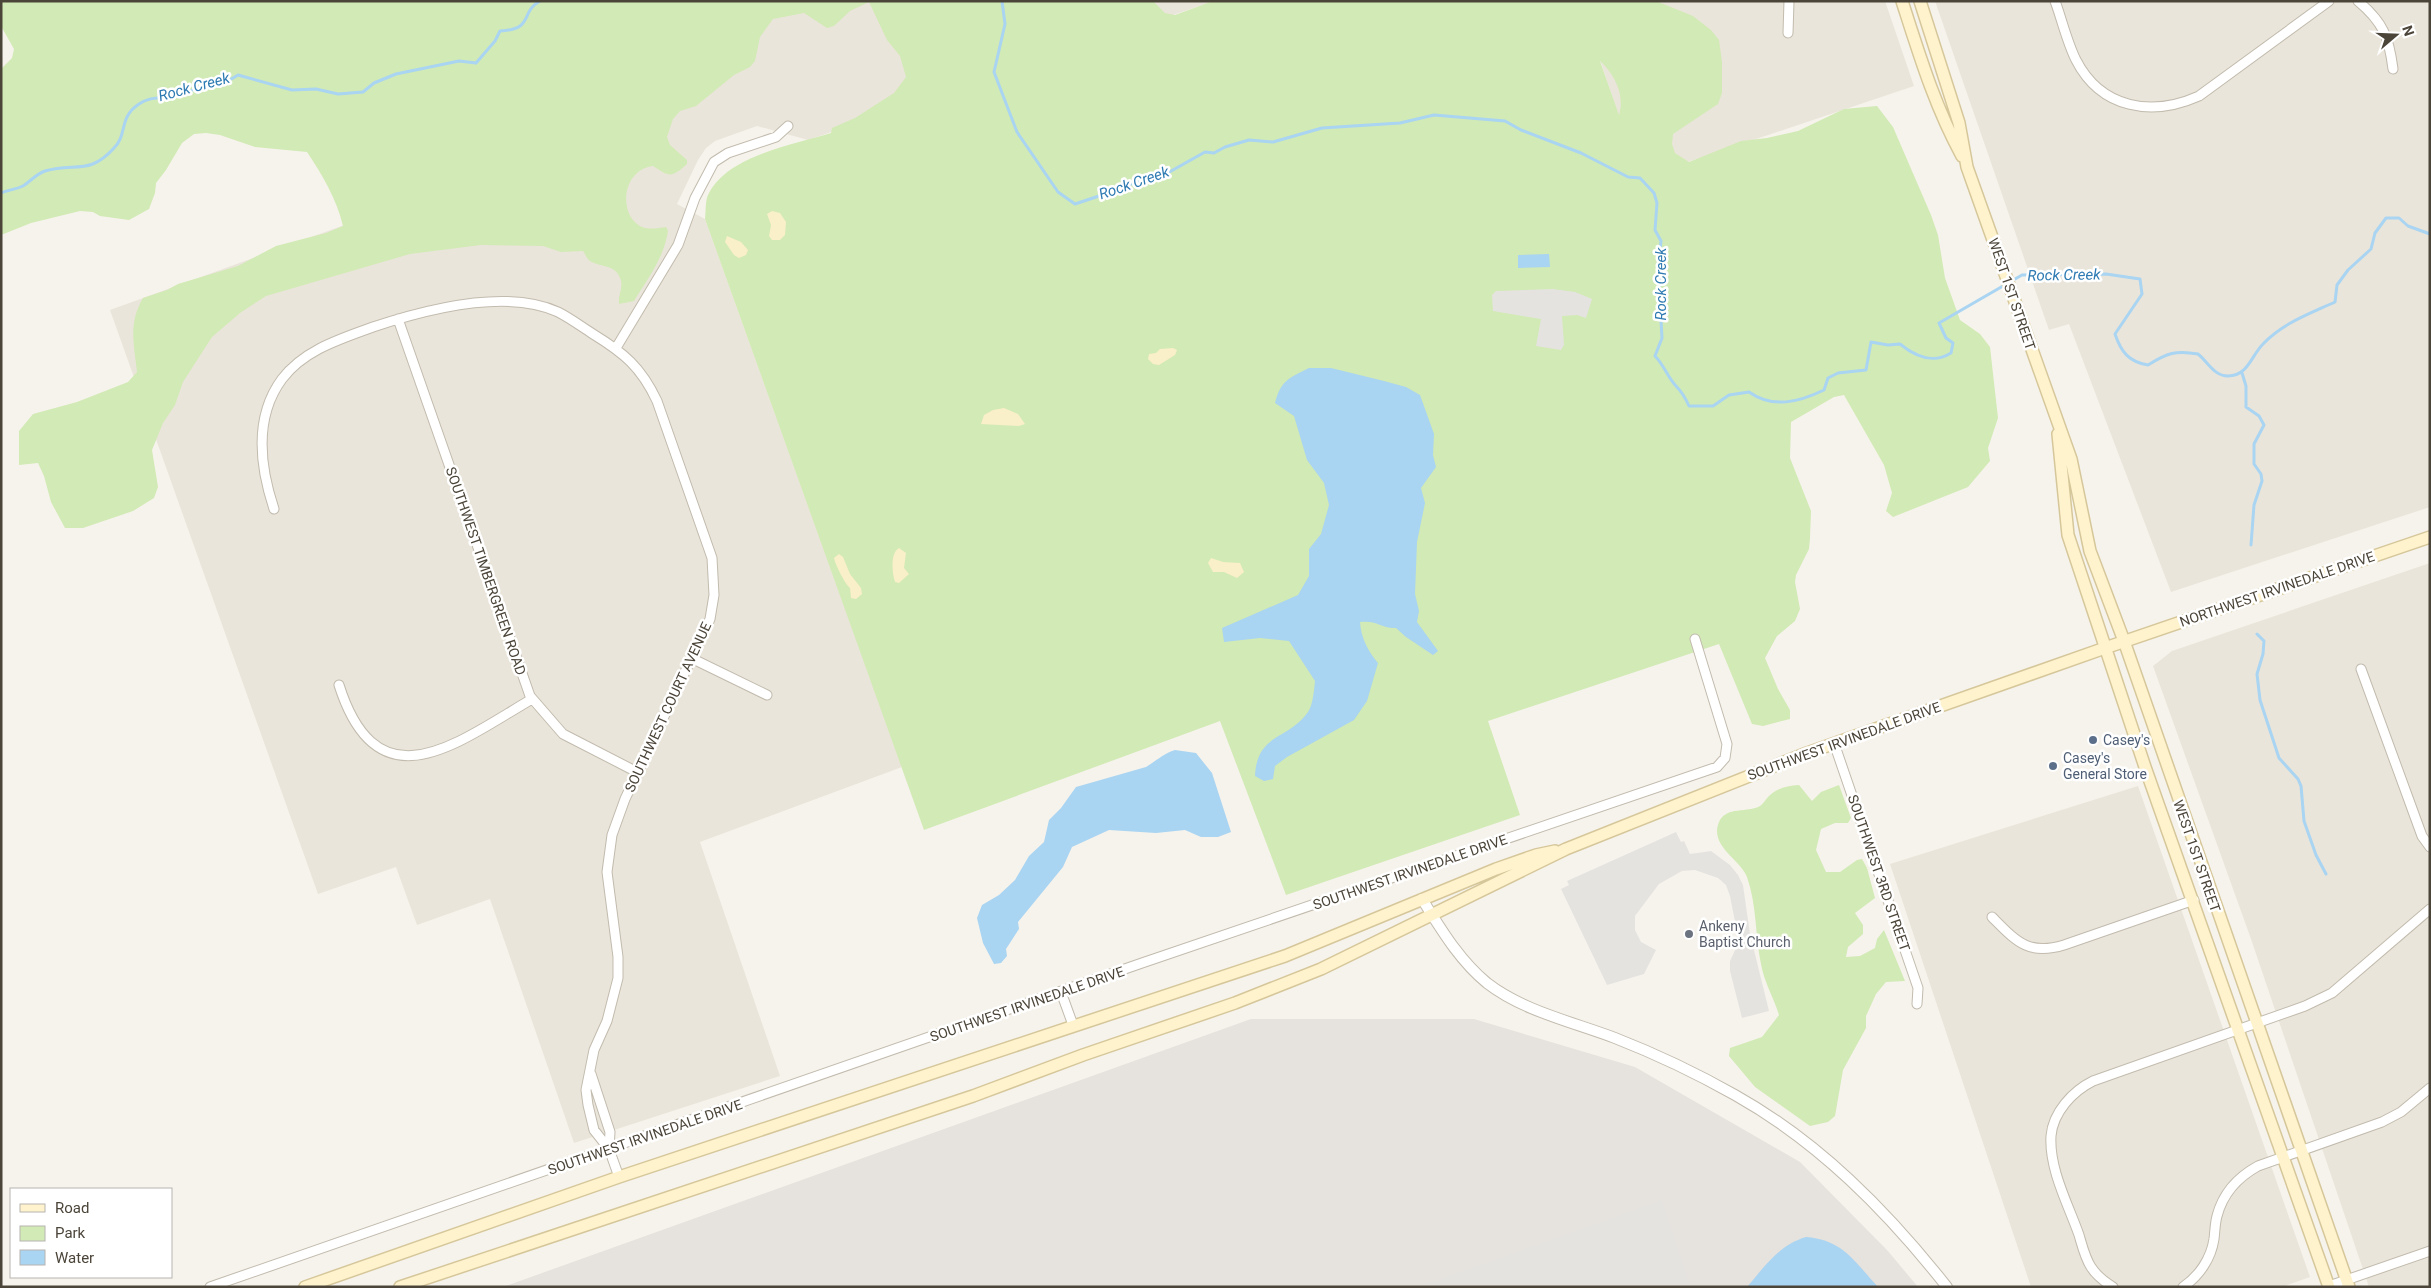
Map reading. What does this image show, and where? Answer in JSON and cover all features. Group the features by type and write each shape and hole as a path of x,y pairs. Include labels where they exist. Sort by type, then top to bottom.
{"main road":[{"name":"WEST 1ST STREET","path":"1902,1 1926,75 1948,130 1967,167 2057,422 2076,477 2081,515 2090,551 2124,641 2300,1150 2348,1283"},
{"name":"WEST 1ST STREET","path":"1920,1 1959,123 1967,167"},
{"name":"WEST 1ST STREET","path":"2057,422 2068,535 2105,648 2329,1287"},
{"name":"NORTHWEST IRVINEDALE DRIVE","path":"2124,641 2430,537"},
{"name":"SOUTHWEST IRVINEDALE DRIVE","path":"400,1287 973,1096 1083,1055 1235,1003 1321,969 1566,849 1834,743 2124,641"},
{"name":"SOUTHWEST IRVINEDALE DRIVE","path":"305,1287 620,1177 1285,956 1422,899 1536,855 1566,849"}],"street":[{"path":"1788,33 1789,1"},
{"path":"2055,1 2075,59 2096,87 2128,104 2146,108 2164,108 2182,104 2199,96 2329,1"},
{"path":"2358,1 2378,20 2385,32 2390,46 2393,69"},
{"path":"616,348 678,245 695,198 714,162 728,152 776,137 788,126"},
{"name":"SOUTHWEST COURT AVENUE","path":"274,509 264,472 262,440 265,418 282,379 297,363 318,349 398,319 426,311 462,305 521,304 557,312 616,348 641,372 657,401 712,558 715,582 710,619 617,817 608,853 607,872 618,957 618,978 607,1021 594,1050 586,1090 594,1130 609,1149 620,1177"},
{"name":"SOUTHWEST TIMBERGREEN ROAD","path":"398,319 532,699 563,734 637,772"},
{"name":"SOUTHWEST IRVINEDALE DRIVE","path":"210,1287 236,1283 609,1149 1717,767 1725,758 1727,744 1695,639"},
{"path":"691,658 767,695"},
{"path":"2361,669 2422,836 2430,847"},
{"path":"339,685 352,720 364,736 381,749 413,757 446,749 532,699"},
{"name":"SOUTHWEST 3RD STREET","path":"1834,743 1918,988 1917,1004"},
{"path":"1422,899 1456,950 1474,971 1510,998 1678,1065 1737,1096 1800,1138 1867,1195 1917,1250 1947,1287"},
{"path":"1992,917 2014,939 2026,947 2043,949 2064,945 2194,900"},
{"path":"2113,1287 2104,1282 2091,1267 2057,1175 2052,1153 2051,1135 2057,1118 2067,1100 2082,1086 2158,1057 2305,1006 2332,993 2430,909"},
{"path":"1061,992 1073,1026"},
{"name":"SOUTHWEST COURT AVENUE","path":"591,1071 610,1132 609,1149"},
{"path":"2183,1287 2193,1280 2207,1262 2214,1242 2217,1216 2231,1187 2247,1172 2300,1150 2382,1122 2400,1112 2430,1088"},
{"path":"2329,1287 2348,1283 2430,1251"}],"shaded area":[{"path":"645,1 1214,1 808,140 757,126 715,141 706,148 698,160 677,204 705,219 902,767 700,842 780,1076 574,1143 490,899 417,925 396,867 318,894 110,310 678,104"},
{"path":"1580,1 1885,1 1914,86 1640,178"},
{"path":"1935,1 2430,1 2430,507 2171,592 2069,324 2049,330"},
{"path":"1553,289 1575,292 1592,299 1586,318 1577,315 1562,316 1564,345 1561,350 1536,346 1541,319 1493,311 1492,295 1496,291"},
{"path":"2430,563 2430,1287 2369,1287 2251,939 2153,666 2172,651"},
{"path":"2138,786 2310,1277 2282,1287 2031,1287 1890,864"},
{"path":"1676,832 1681,842 1684,841 1690,854 1711,851 1730,865 1738,875 1743,885 1750,934 1769,1011 1742,1018 1730,971 1730,961 1736,948 1737,932 1730,896 1726,885 1718,878 1695,870 1682,871 1659,884 1635,916 1635,930 1641,942 1656,950 1644,974 1607,985 1561,889 1569,885 1567,881"},
{"path":"1251,1019 1474,1019 1635,1067 1800,1162 1887,1250 1918,1287 503,1287"},
{"path":"1662,1200 1691,1287 1418,1287"}],"green space":[{"path":"1,1 1153,1 1165,13 1175,15 1213,1 1656,1 1693,16 1711,30 1719,40 1722,62 1722,93 1718,104 1673,134 1672,144 1675,153 1689,162 1741,141 1767,138 1798,131 1844,109 1877,106 1893,127 1938,235 1945,278 1960,320 1980,334 1990,347 1998,418 1988,448 1990,461 1968,487 1893,517 1886,511 1892,493 1884,465 1844,395 1834,397 1791,422 1790,458 1811,511 1809,549 1796,575 1795,582 1800,609 1795,621 1777,636 1765,658 1778,689 1790,710 1790,719 1763,726 1752,724 1719,644 1488,721 1520,815 1286,895 1220,721 924,830 705,219 706,202 709,193 718,180 731,169 763,153 831,133 832,128 855,118 894,93 906,77 900,56 887,40 869,2 850,11 834,26 827,28 804,13 773,19 760,37 755,61 750,67 734,75 696,106 680,111 673,119 667,137 670,145 687,160 687,164 674,174 667,174 653,166 642,169 634,176 626,194 626,204 634,221 645,228 666,227 668,231 659,259 634,301 619,304 621,284 619,276 613,269 590,261 583,251 561,252 543,246 481,245 410,254 266,296 240,313 212,337 183,382 175,405 163,423 152,450 158,487 154,498 133,511 83,528 65,528 51,502 44,476 38,463 19,465 19,431 33,414 77,402 128,382 137,372 133,334 135,316 143,298 178,284 238,266 276,246 326,233 343,226 328,187 307,152 255,147 220,135 206,133 194,134 182,143 156,183 155,193 149,209 129,220 80,211 31,223 1,235 1,69 12,58 14,49 1,26","holes":["1600,61 1614,79 1620,93 1621,108 1619,115"]},
{"path":"1799,785 1812,801 1821,792 1839,785 1851,818 1848,823 1835,823 1821,829 1816,850 1826,872 1840,872 1857,860 1862,859 1867,868 1875,898 1855,913 1863,925 1863,934 1848,947 1846,957 1860,956 1875,948 1877,939 1884,930 1905,981 1886,982 1876,994 1866,1016 1866,1028 1843,1070 1835,1116 1828,1122 1810,1126 1755,1087 1729,1056 1730,1048 1762,1037 1779,1015 1762,971 1753,898 1747,877 1722,845 1717,831 1719,822 1727,814 1755,808 1778,790"}],"sand":[{"path":"772,211 780,213 786,222 785,235 780,240 772,240 769,236 771,225 767,214"},
{"path":"727,236 741,242 748,250 746,255 739,258 734,255 725,242"},
{"path":"1173,348 1177,350 1175,355 1159,365 1153,364 1148,359 1149,354 1156,353 1160,349"},
{"path":"1004,408 1018,414 1025,424 1019,426 981,424 984,415 993,410"},
{"path":"899,548 906,553 904,568 909,574 899,583 895,582 892,564 894,554"},
{"path":"839,554 843,557 850,574 861,588 862,594 856,599 851,598 850,588 838,569 834,558"},
{"path":"1211,558 1223,562 1240,563 1244,572 1237,578 1224,572 1213,572 1208,563"}],"water":[{"path":"1549,254 1550,267 1518,268 1518,255"},
{"path":"1309,368 1331,368 1406,387 1420,395 1434,434 1433,455 1436,467 1421,488 1425,503 1417,542 1415,594 1419,611 1417,622 1438,651 1433,655 1396,628 1372,622 1360,622 1366,644 1378,663 1367,701 1354,720 1287,757 1275,766 1273,779 1264,781 1255,776 1261,752 1267,744 1300,721 1308,712 1315,681 1289,641 1260,638 1224,642 1222,628 1298,595 1309,576 1309,549 1321,534 1329,505 1324,483 1307,460 1294,416 1275,403 1283,384 1296,374"},
{"path":"1175,750 1196,753 1212,773 1231,832 1218,837 1201,837 1185,830 1156,833 1109,830 1072,847 1063,867 1018,922 1019,929 1006,949 1007,956 1001,963 994,964 983,943 977,918 982,905 999,895 1015,880 1029,856 1044,842 1049,820 1061,808 1076,787 1146,767"},
{"path":"1806,1237 1829,1242 1839,1247 1847,1253 1878,1287 1747,1287 1766,1264 1780,1251"}],"waterway":[{"name":"Rock Creek","path":"1,193 23,186 45,171 81,167 97,162 105,157 118,143 132,109 147,100 181,94 210,82 224,82 238,75 292,90 316,89 338,94 363,92 374,83 396,74 459,61 476,63 495,41 500,31 518,27 525,20 530,10 540,1"},
{"name":"Rock Creek","path":"1002,1 1005,24 994,72 1017,132 1058,192 1075,204 1102,195 1109,190 1164,175 1205,152 1214,153 1225,147 1249,140 1273,142 1322,128 1400,123 1434,115 1505,121 1521,130 1581,153 1628,177 1640,178 1654,193 1657,203 1655,230 1661,241 1658,265 1663,274 1659,286 1662,338 1655,356 1680,390 1689,406 1713,406 1729,395 1749,392 1767,401 1786,402 1805,398 1824,390 1828,378 1838,373 1866,370 1871,342 1888,345 1900,344 1925,358 1944,356 1951,353 1953,343 1946,338 1939,323 2022,275 2106,274 2140,279 2142,294 2115,334 2123,351 2131,359 2148,365 2172,353 2198,354 2219,374 2235,375 2245,369 2263,344 2279,330 2335,302 2337,285 2348,270 2371,249 2375,233 2386,218 2399,218 2408,226 2430,234"},
{"path":"2242,373 2246,386 2246,407 2259,416 2264,425 2254,444 2254,464 2261,474 2262,481 2254,505 2251,545"},
{"path":"2257,634 2264,641 2263,654 2257,674 2260,700 2279,758 2298,779 2301,786 2304,821 2316,855 2326,874"}],"place":[{"name":"Casey's","path":"2093,740"},
{"name":"Casey's General Store","path":"2053,766"},
{"name":"Ankeny Baptist Church","path":"1689,934"}]}
